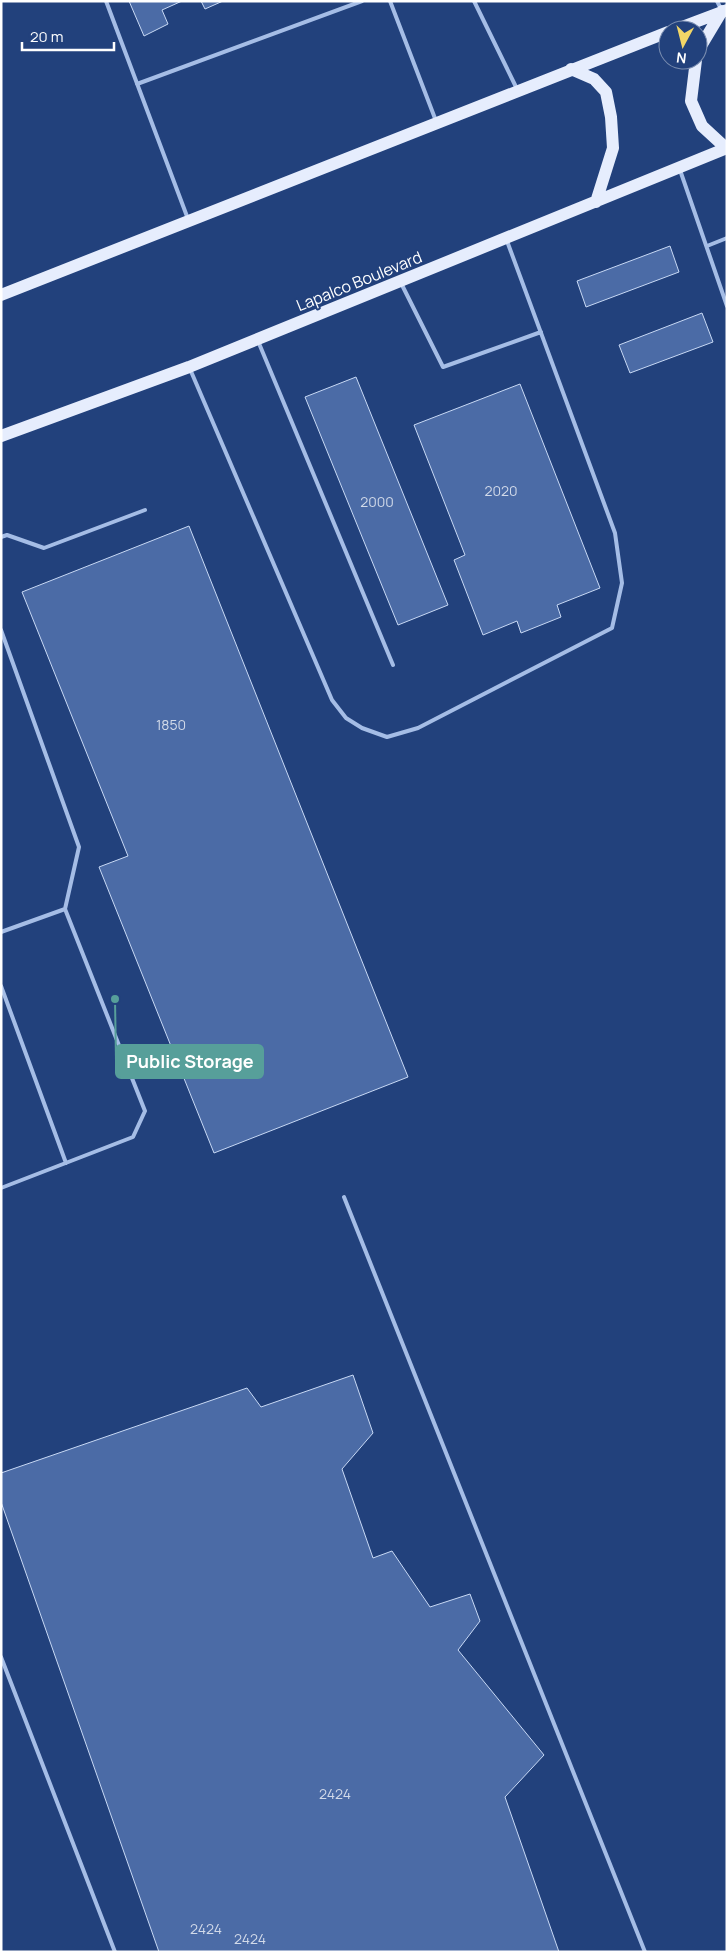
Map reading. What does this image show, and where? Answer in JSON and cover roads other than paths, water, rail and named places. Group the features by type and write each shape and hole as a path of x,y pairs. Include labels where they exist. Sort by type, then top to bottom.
{"main road":[{"path":"695,20 722,7"},
{"path":"708,33 722,7"},
{"path":"1,295 658,36"},
{"path":"571,70 594,79 606,92 612,117 613,148 596,202"},
{"path":"695,70 691,101 702,126 726,148"},
{"name":"Lapalco Boulevard","path":"1,436 189,367 726,148"}],"lane":[{"path":"106,1 189,221"},
{"path":"137,84 362,1"},
{"path":"390,1 437,122"},
{"path":"474,1 517,91"},
{"path":"680,168 727,306"},
{"path":"189,367 332,700 346,718 362,728 387,737 418,728 612,628 622,583 615,533 506,238"},
{"path":"707,246 727,238"},
{"path":"400,282 443,367 541,332"},
{"path":"258,339 393,665"},
{"path":"1,537 8,535 44,548 145,510"},
{"path":"1,630 80,847 65,909 145,1111 133,1137 1,1188"},
{"path":"1,932 65,909"},
{"path":"1,986 66,1163"},
{"path":"344,1197 645,1952"},
{"path":"1,1657 115,1952"}],"place":[{"name":"Public Storage","path":"115,999"}]}
